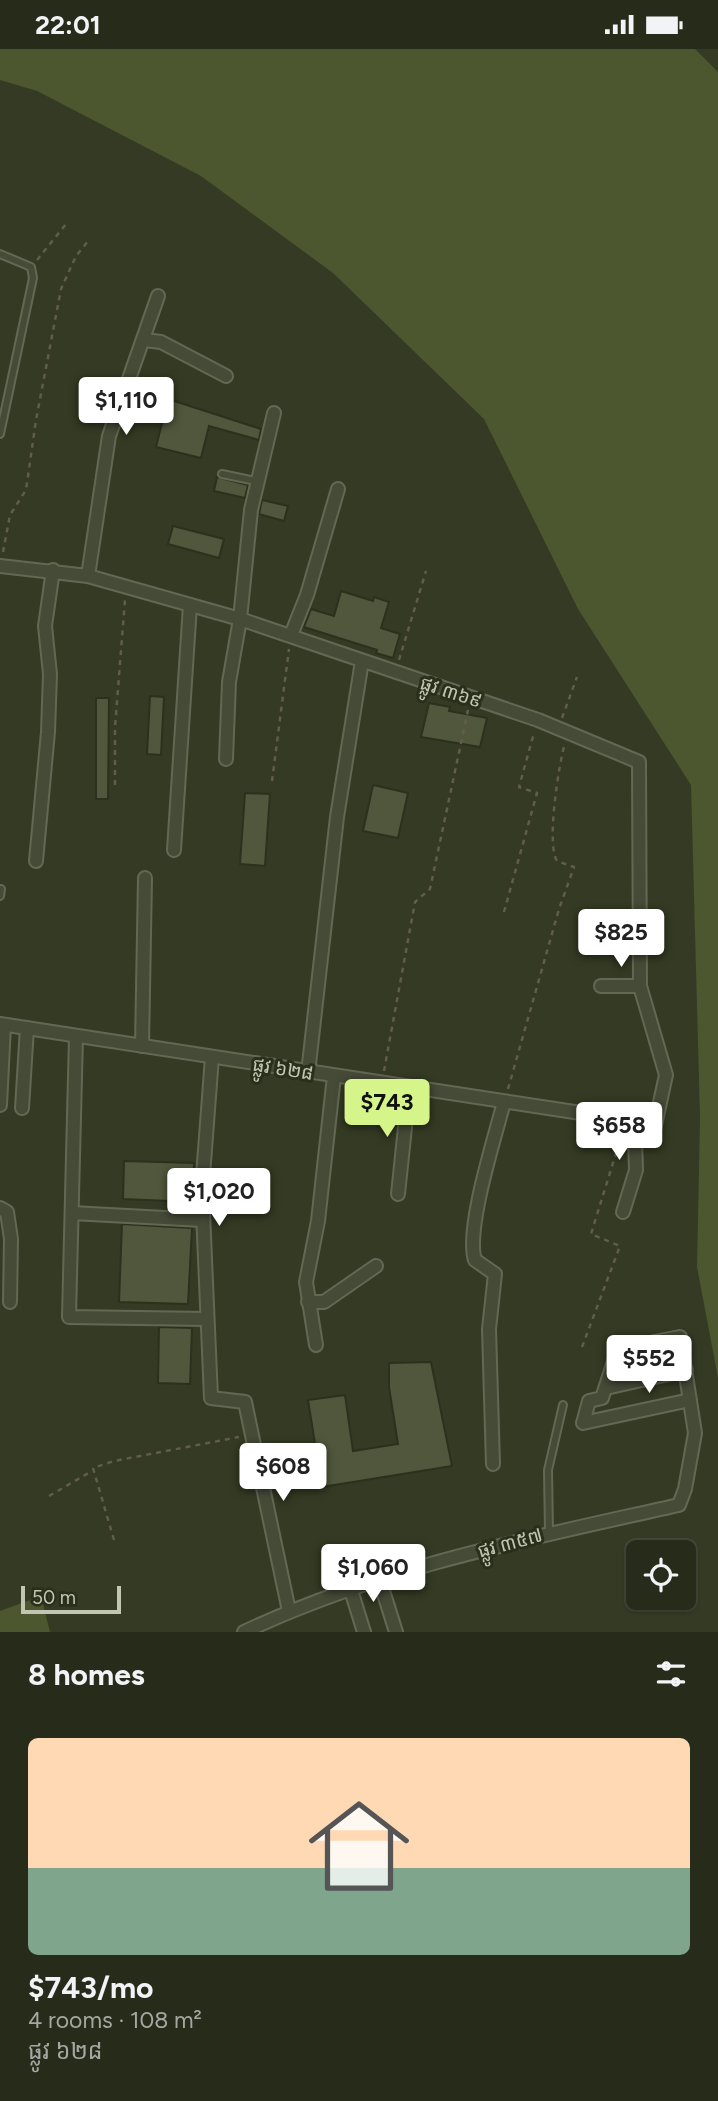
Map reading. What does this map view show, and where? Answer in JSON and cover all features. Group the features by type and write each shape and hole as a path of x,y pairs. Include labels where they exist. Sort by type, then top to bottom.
{"street":[{"path":"88,576 109,436 158,296"},
{"path":"144,340 161,342 226,376"},
{"path":"226,759 229,682 240,619 256,481 274,413"},
{"path":"291,635 307,595 338,489"},
{"name":"ផ្លូវ ៣៦៩","path":"0,566 88,576 240,619 538,720 639,762 640,986 666,1075 654,1130 644,1128"},
{"path":"36,861 50,695 46,626 53,570"},
{"path":"174,850 190,605"},
{"path":"308,1073 337,817 362,661"},
{"path":"142,1046 145,878"},
{"path":"601,986 640,986"},
{"path":"0,1105 2,1024"},
{"name":"ផ្លូវ ៦២៨","path":"2,1024 409,1089 594,1115 644,1128"},
{"path":"22,1108 27,1028"},
{"path":"76,1036 69,1317 207,1319"},
{"path":"212,1057 202,1220 211,1398 245,1402 289,1611"},
{"path":"316,1345 306,1282 317,1221 334,1076"},
{"path":"398,1193 409,1089"},
{"path":"493,1464 489,1329 495,1274 475,1260 472,1247 504,1102"},
{"path":"623,1212 636,1170 635,1140 644,1128"},
{"path":"0,1208 7,1212 10,1225 10,1302"},
{"path":"72,1213 202,1220"},
{"path":"308,1302 324,1302 376,1266"},
{"path":"680,1337 686,1370 690,1400 583,1423 589,1401 602,1398 618,1349 680,1337"},
{"path":"606,1388 686,1370"},
{"name":"ផ្លូវ ៣៥៧","path":"244,1632 289,1611 379,1578 549,1533 679,1505 685,1489 695,1433 690,1400"},
{"path":"379,1578 396,1632"},
{"path":"350,1587 364,1632"}],"lane":[{"path":"0,254 32,267 33,278 0,434"},
{"path":"222,474 256,481"},
{"path":"0,896 1,890"},
{"path":"549,1533 548,1471 563,1405"}],"path":[{"path":"32,267 66,224"},
{"path":"0,566 10,515 26,490 36,420 61,289 76,256 89,240"},
{"path":"394,673 426,571"},
{"path":"115,785 117,680 127,587"},
{"path":"272,781 291,635"},
{"path":"504,1102 559,909 575,867 557,861 553,848 563,731 577,677"},
{"path":"382,1084 415,902 430,889 470,699"},
{"path":"504,912 537,793 519,787 538,720"},
{"path":"582,1347 620,1246 591,1234 624,1124"},
{"path":"49,1496 114,1461 251,1435"},
{"path":"93,1470 114,1540"}],"shaded area":[{"path":"0,49 695,49 718,72 718,1378 697,1267 700,1117 691,785 578,609 484,419 333,273 201,176 37,91 0,80"},
{"path":"41,1596 50,1632 0,1632 0,1611"}],"building":[{"path":"168,399 261,429 259,440 209,426 201,458 156,447"},
{"path":"217,477 248,485 245,498 214,491"},
{"path":"262,500 288,506 284,521 259,514"},
{"path":"173,526 224,539 219,558 168,544"},
{"path":"341,591 373,601 374,597 389,602 381,628 400,634 393,658 376,653 377,650 304,627 311,609 334,616"},
{"path":"150,696 164,697 161,755 147,754"},
{"path":"96,698 109,698 108,799 96,799"},
{"path":"429,703 450,707 449,711 487,718 480,747 421,737"},
{"path":"373,785 408,793 398,838 363,831"},
{"path":"245,793 270,794 265,866 240,864"},
{"path":"124,1161 194,1163 193,1202 123,1199"},
{"path":"122,1224 192,1228 188,1304 119,1302"},
{"path":"159,1327 192,1328 190,1384 158,1383"},
{"path":"431,1362 452,1466 322,1487 308,1400 345,1395 353,1451 398,1444 389,1387 389,1363"}]}
